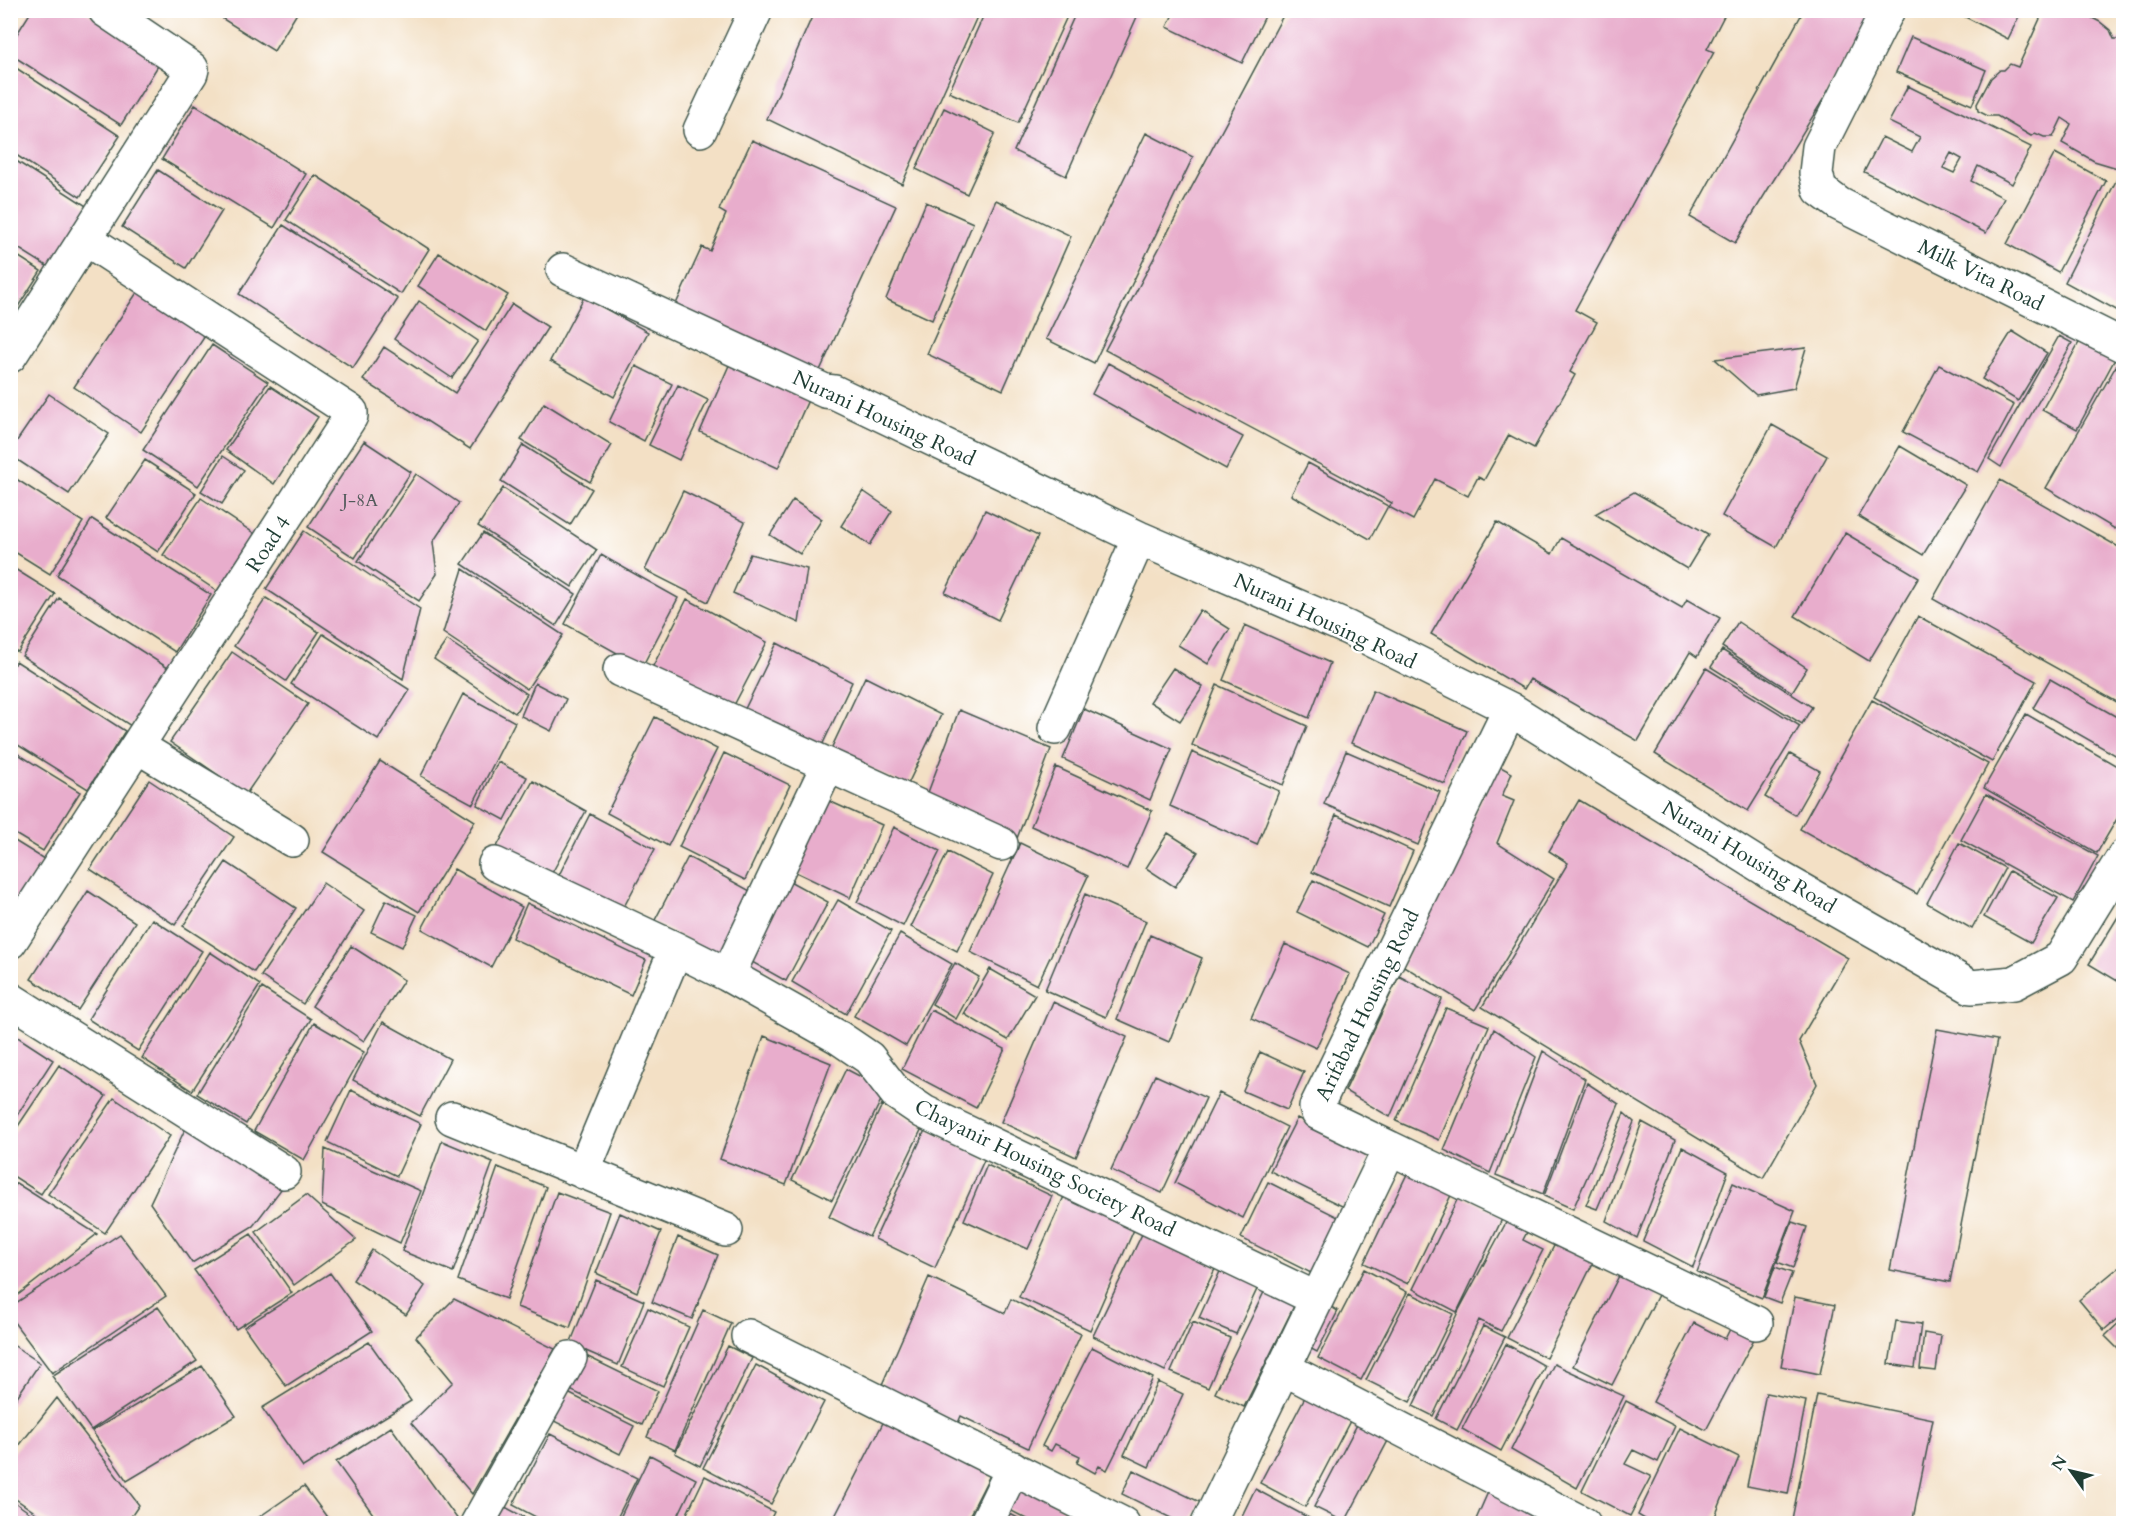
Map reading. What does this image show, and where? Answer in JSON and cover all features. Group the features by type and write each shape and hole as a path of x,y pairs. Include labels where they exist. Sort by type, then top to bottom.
{"street":[{"path":"10,356 191,73 192,69 105,10"},
{"path":"700,129 756,10"},
{"name":"Milk Vita Road","path":"1888,10 1819,147 1816,173 1820,190 1839,204 2124,346"},
{"name":"Road 4","path":"10,942 351,416 351,412 86,239"},
{"name":"Nurani Housing Road","path":"563,270 825,391 834,392 1139,538 1348,628 1510,709 1775,875 1971,987 2014,983 2061,958 2124,856"},
{"path":"1055,728 1139,538"},
{"path":"620,670 1001,844"},
{"name":"Arifabad Housing Road","path":"1390,1148 1318,1113 1316,1107 1510,709"},
{"path":"137,746 292,840"},
{"path":"729,975 828,765"},
{"name":"Chayanir Housing Society Road","path":"495,864 729,975 838,1037 868,1058 896,1093 924,1112 1317,1299"},
{"path":"584,1172 676,950"},
{"path":"10,999 284,1172"},
{"path":"452,1118 726,1230"},
{"path":"1208,1524 1390,1148 1756,1323"},
{"path":"748,1336 1123,1524"},
{"path":"477,1524 570,1358"},
{"path":"1283,1368 1584,1524"},
{"path":"986,1524 1013,1467"}],"building":[{"path":"32,10 83,10 161,61 121,125 10,54 10,45"},
{"path":"228,10 299,10 274,51 223,19"},
{"path":"815,10 980,10 902,184 767,119"},
{"path":"986,10 1070,10 1018,123 949,92"},
{"path":"1077,10 1140,10 1066,176 1014,151"},
{"path":"1175,10 1268,10 1242,63 1167,27"},
{"path":"1286,10 1727,10 1707,49 1714,52 1575,310 1597,322 1570,372 1575,375 1534,448 1509,435 1484,480 1478,477 1468,496 1435,479 1413,520 1389,507 1392,503 1105,350"},
{"path":"1804,10 1878,10 1735,243 1690,217"},
{"path":"1952,10 2022,10 2008,39"},
{"path":"2044,10 2077,10 2100,22 2110,30 2114,39 2124,39 2124,170 2094,161 2062,143 2071,124 2062,118 2053,137 2044,137 2035,133 2031,136 1997,116 1988,116 1978,111 1977,104 1991,78 2010,64 2018,67"},
{"path":"1911,37 1986,70 1972,105 1896,72"},
{"path":"10,64 120,136 80,197 10,151"},
{"path":"1908,86 2031,147 2012,184 1978,166 1971,181 2004,198 1986,233 1864,172 1882,137 1912,152 1920,137 1889,122","holes":["1951,153 1962,159 1954,173 1943,168"]},
{"path":"195,105 306,174 274,228 162,159"},
{"path":"944,108 995,133 967,194 916,169"},
{"path":"1146,133 1193,157 1094,363 1046,339"},
{"path":"752,140 896,206 816,379 672,313 702,247 710,251 726,214 719,210"},
{"path":"2055,153 2106,181 2058,272 2007,244"},
{"path":"10,157 91,209 53,270 10,243"},
{"path":"158,170 222,211 186,268 122,227"},
{"path":"315,175 429,249 401,294 286,220"},
{"path":"2117,179 2124,182 2124,304 2120,312 2065,282"},
{"path":"996,200 1071,236 1003,390 927,354"},
{"path":"926,202 973,223 932,320 886,299"},
{"path":"283,225 398,299 353,368 239,294"},
{"path":"10,251 41,271 10,319"},
{"path":"439,253 508,295 486,331 418,286"},
{"path":"140,288 207,333 141,432 74,387"},
{"path":"584,297 648,332 614,397 550,361"},
{"path":"419,301 478,341 452,378 394,339"},
{"path":"512,304 548,327 470,449 363,380 384,347 455,393"},
{"path":"2012,331 2047,353 2018,401 1982,379"},
{"path":"2059,336 2072,343 2001,467 1989,459"},
{"path":"2081,339 2116,357 2077,429 2042,410"},
{"path":"212,345 268,382 198,486 143,450"},
{"path":"1806,348 1794,388 1756,395 1715,359"},
{"path":"730,363 808,400 778,468 700,432"},
{"path":"1108,363 1243,437 1226,469 1092,394"},
{"path":"1939,365 2014,405 1978,472 1903,432"},
{"path":"636,366 672,384 644,441 609,422"},
{"path":"2116,366 2124,371 2124,513 2115,529 2046,488"},
{"path":"678,385 708,400 679,460 649,445"},
{"path":"270,386 318,417 274,484 226,450"},
{"path":"49,394 109,434 69,494 10,455 10,451"},
{"path":"544,403 612,445 590,482 521,440"},
{"path":"1772,425 1827,456 1776,547 1722,516"},
{"path":"364,441 411,472 355,558 308,527"},
{"path":"523,445 592,489 570,525 501,481"},
{"path":"1900,446 1966,485 1923,555 1858,516"},
{"path":"223,456 244,470 222,504 201,491"},
{"path":"145,460 196,493 158,552 106,518"},
{"path":"1308,463 1388,506 1370,539 1291,495"},
{"path":"416,474 459,503 433,542 437,574 419,601 358,561"},
{"path":"10,475 83,522 50,574 10,549"},
{"path":"2000,480 2124,550 2124,706 1933,599"},
{"path":"503,488 597,550 572,587 478,526"},
{"path":"683,491 745,522 708,602 645,570"},
{"path":"863,491 892,511 870,545 841,526"},
{"path":"1634,492 1708,534 1687,569 1595,514"},
{"path":"201,498 255,534 217,591 163,555"},
{"path":"793,500 822,519 800,554 770,535"},
{"path":"985,510 1038,536 998,620 945,593"},
{"path":"92,519 211,595 175,652 57,575"},
{"path":"1497,522 1552,554 1561,538 1682,608 1687,599 1720,618 1697,657 1690,652 1638,741 1530,679 1524,689 1431,634"},
{"path":"304,531 420,609 403,679 266,589"},
{"path":"483,533 576,594 556,626 462,564"},
{"path":"1845,533 1919,577 1869,661 1795,616"},
{"path":"750,554 807,569 799,623 733,593"},
{"path":"601,555 678,598 642,667 565,624"},
{"path":"10,566 55,594 18,652 10,648"},
{"path":"463,569 563,635 527,689 443,633"},
{"path":"59,598 168,668 131,726 22,656"},
{"path":"266,598 319,632 286,681 234,646"},
{"path":"687,599 767,642 731,711 652,668"},
{"path":"1200,610 1230,629 1208,664 1178,645"},
{"path":"1918,616 2036,681 1992,762 1874,697"},
{"path":"1738,622 1807,668 1792,692 1722,647"},
{"path":"1245,625 1330,663 1309,718 1223,680"},
{"path":"323,634 410,690 378,740 291,684"},
{"path":"447,640 527,694 515,713 434,659"},
{"path":"777,643 852,682 818,754 742,715"},
{"path":"1722,650 1812,707 1802,724 1711,667"},
{"path":"232,652 308,704 246,794 170,742"},
{"path":"16,661 125,731 88,789 10,740 10,670"},
{"path":"1173,668 1203,687 1180,721 1150,702"},
{"path":"1706,668 1800,726 1748,811 1655,754"},
{"path":"865,677 941,715 907,786 831,749"},
{"path":"2050,679 2124,721 2124,760 2033,708"},
{"path":"535,683 566,699 551,731 521,716"},
{"path":"1217,685 1307,726 1283,785 1192,745"},
{"path":"1373,690 1467,731 1445,784 1351,743"},
{"path":"463,694 515,722 473,804 421,776"},
{"path":"1872,700 1988,764 1917,894 1800,829"},
{"path":"1084,709 1172,749 1150,800 1063,759"},
{"path":"959,710 1051,749 1016,841 924,803"},
{"path":"2026,714 2124,770 2124,807 2097,853 1984,788"},
{"path":"655,717 717,749 668,846 607,813"},
{"path":"10,749 80,792 43,851 10,831"},
{"path":"1346,751 1440,792 1418,845 1324,804"},
{"path":"1192,752 1279,791 1257,845 1170,806"},
{"path":"724,753 790,785 745,880 679,847"},
{"path":"1790,754 1820,771 1795,815 1765,797"},
{"path":"380,761 475,821 419,912 323,852"},
{"path":"498,762 527,777 505,820 477,805"},
{"path":"1497,765 1512,773 1502,796 1514,801 1497,843 1554,879 1475,1010 1402,965"},
{"path":"1056,767 1152,811 1127,869 1031,826"},
{"path":"149,780 234,837 175,925 90,869"},
{"path":"533,781 586,811 547,882 494,852"},
{"path":"1986,794 2098,856 2073,902 1961,840"},
{"path":"818,796 882,825 850,898 787,868"},
{"path":"1579,800 1848,958 1799,1041 1817,1084 1763,1178 1482,1007 1568,863 1549,851"},
{"path":"590,814 655,849 620,914 557,879"},
{"path":"1336,815 1413,851 1389,907 1312,872"},
{"path":"894,827 940,851 903,926 857,902"},
{"path":"1168,833 1198,852 1175,887 1146,868"},
{"path":"10,838 44,859 10,911"},
{"path":"1020,843 1088,876 1037,985 970,952"},
{"path":"1959,843 2005,868 1972,929 1927,903"},
{"path":"948,852 993,875 957,951 911,927"},
{"path":"688,857 752,892 718,957 654,922"},
{"path":"226,862 296,908 254,972 183,926"},
{"path":"454,869 522,907 491,967 422,929"},
{"path":"2009,871 2058,898 2031,943 1984,917"},
{"path":"784,878 828,902 786,981 743,957"},
{"path":"1313,880 1384,915 1368,947 1297,912"},
{"path":"323,883 364,911 303,1004 261,976"},
{"path":"88,891 135,922 78,1010 31,979"},
{"path":"1085,894 1146,921 1106,1017 1045,990"},
{"path":"386,900 417,915 402,947 371,932"},
{"path":"838,900 891,931 846,1014 792,982"},
{"path":"527,903 646,960 631,995 512,938"},
{"path":"2124,907 2124,985 2089,964"},
{"path":"152,919 202,951 138,1051 88,1019"},
{"path":"900,934 952,964 906,1046 854,1016"},
{"path":"1150,935 1202,958 1169,1042 1117,1019"},
{"path":"1285,944 1350,974 1316,1048 1251,1018"},
{"path":"351,946 404,980 364,1041 312,1006"},
{"path":"210,952 260,985 192,1091 142,1058"},
{"path":"955,963 979,977 956,1019 932,1004"},
{"path":"990,969 1035,995 1008,1040 964,1014"},
{"path":"1399,976 1442,999 1390,1117 1345,1091"},
{"path":"262,988 311,1019 246,1124 197,1094"},
{"path":"1053,1002 1127,1037 1076,1157 1001,1122"},
{"path":"1446,1008 1489,1026 1439,1140 1396,1121"},
{"path":"931,1010 1005,1049 976,1108 902,1069"},
{"path":"383,1022 450,1059 420,1116 353,1080"},
{"path":"314,1023 364,1052 304,1160 254,1131"},
{"path":"1494,1029 1536,1057 1490,1173 1444,1150"},
{"path":"1937,1029 1997,1040 1950,1282 1890,1270"},
{"path":"10,1032 53,1060 10,1126"},
{"path":"764,1036 831,1063 786,1185 720,1159"},
{"path":"1543,1051 1585,1079 1543,1194 1496,1175"},
{"path":"1260,1052 1304,1072 1287,1110 1243,1091"},
{"path":"59,1065 106,1096 41,1194 10,1174 10,1138"},
{"path":"846,1069 886,1090 832,1200 792,1180"},
{"path":"1155,1075 1206,1098 1162,1193 1111,1170"},
{"path":"1587,1083 1619,1104 1573,1209 1544,1196"},
{"path":"351,1090 421,1124 397,1176 327,1142"},
{"path":"1219,1093 1287,1127 1243,1218 1175,1183"},
{"path":"114,1098 170,1136 105,1233 48,1194"},
{"path":"882,1105 923,1126 869,1237 829,1217"},
{"path":"1624,1113 1634,1122 1597,1209 1586,1205"},
{"path":"1297,1118 1370,1155 1344,1207 1270,1171"},
{"path":"1642,1122 1675,1140 1637,1238 1606,1221"},
{"path":"188,1123 282,1188 253,1226 192,1263 150,1203"},
{"path":"926,1128 985,1158 935,1268 875,1239"},
{"path":"442,1141 493,1162 453,1272 402,1251"},
{"path":"1682,1147 1728,1172 1693,1267 1643,1241"},
{"path":"325,1149 421,1191 400,1243 322,1205"},
{"path":"987,1165 1052,1196 1028,1249 964,1220"},
{"path":"498,1167 546,1187 506,1299 458,1280"},
{"path":"1409,1170 1453,1191 1408,1284 1364,1263"},
{"path":"1268,1182 1344,1220 1317,1276 1241,1238"},
{"path":"16,1183 97,1234 10,1301 10,1191"},
{"path":"1733,1183 1795,1211 1762,1298 1697,1272"},
{"path":"557,1192 610,1212 570,1328 517,1307"},
{"path":"1066,1192 1136,1225 1090,1330 1019,1297"},
{"path":"1460,1194 1503,1217 1457,1312 1413,1289"},
{"path":"306,1195 356,1240 294,1285 256,1232"},
{"path":"620,1213 661,1232 637,1292 596,1273"},
{"path":"1508,1219 1528,1230 1523,1240 1543,1250 1501,1331 1479,1320 1433,1416 1413,1406 1459,1310"},
{"path":"1792,1222 1807,1227 1793,1268 1777,1262"},
{"path":"1144,1230 1217,1265 1165,1371 1093,1336"},
{"path":"120,1234 166,1296 52,1373 10,1317 10,1307"},
{"path":"251,1234 292,1293 236,1329 194,1270"},
{"path":"678,1237 718,1255 692,1319 652,1302"},
{"path":"1556,1242 1594,1261 1546,1358 1507,1338"},
{"path":"372,1250 425,1286 406,1315 353,1280"},
{"path":"2124,1263 2124,1313 2104,1330 2079,1300"},
{"path":"1222,1267 1259,1285 1236,1334 1199,1318"},
{"path":"1775,1267 1792,1273 1780,1303 1764,1297"},
{"path":"1364,1269 1407,1292 1361,1380 1318,1358"},
{"path":"1622,1270 1661,1289 1612,1385 1573,1366"},
{"path":"330,1273 372,1331 286,1386 244,1327"},
{"path":"929,1277 1005,1313 1011,1299 1081,1334 1028,1448 961,1416 958,1423 881,1387"},
{"path":"596,1280 644,1301 618,1365 570,1344"},
{"path":"1266,1288 1296,1302 1244,1407 1215,1393"},
{"path":"1410,1293 1453,1314 1410,1402 1366,1380"},
{"path":"1795,1297 1835,1305 1820,1374 1781,1366"},
{"path":"454,1299 555,1349 472,1494 411,1423 453,1382 416,1337"},
{"path":"1323,1302 1338,1311 1317,1352 1302,1344"},
{"path":"158,1307 197,1361 91,1430 52,1376"},
{"path":"648,1308 689,1327 663,1386 622,1367"},
{"path":"703,1310 731,1323 675,1450 647,1437"},
{"path":"2124,1318 2124,1355 2105,1336"},
{"path":"1896,1321 1921,1324 1915,1368 1889,1364"},
{"path":"1193,1322 1230,1338 1208,1388 1171,1372"},
{"path":"1694,1323 1725,1339 1731,1327 1754,1339 1706,1430 1653,1402"},
{"path":"1483,1326 1505,1337 1457,1430 1436,1419"},
{"path":"1924,1333 1941,1336 1936,1371 1920,1369"},
{"path":"369,1342 411,1401 303,1467 262,1408"},
{"path":"10,1343 40,1363 10,1407"},
{"path":"1506,1344 1545,1366 1501,1451 1462,1429"},
{"path":"728,1346 752,1358 700,1466 675,1453"},
{"path":"1092,1347 1153,1378 1107,1470 1099,1466 1095,1473 1077,1463 1080,1456 1055,1444 1051,1451 1042,1446"},
{"path":"582,1354 658,1391 642,1425 566,1388"},
{"path":"1554,1364 1624,1396 1577,1488 1511,1450"},
{"path":"756,1365 824,1402 771,1504 703,1468"},
{"path":"202,1366 236,1416 127,1481 92,1431"},
{"path":"1158,1382 1183,1394 1149,1467 1124,1455"},
{"path":"564,1391 634,1426 620,1454 550,1419"},
{"path":"1766,1393 1806,1401 1788,1494 1747,1486"},
{"path":"1306,1395 1351,1419 1305,1507 1260,1483"},
{"path":"1817,1395 1933,1419 1912,1524 1791,1524"},
{"path":"57,1398 139,1505 126,1524 52,1524 10,1495 10,1457"},
{"path":"1626,1401 1675,1426 1658,1462 1633,1450 1625,1464 1651,1476 1630,1516 1582,1491"},
{"path":"886,1417 991,1473 965,1524 831,1524"},
{"path":"1360,1419 1391,1435 1345,1522 1314,1507"},
{"path":"391,1427 461,1524 380,1524 336,1462"},
{"path":"1680,1428 1739,1457 1712,1524 1653,1524 1638,1515"},
{"path":"550,1434 637,1478 614,1524 549,1524 513,1505"},
{"path":"650,1455 696,1479 674,1524 617,1524"},
{"path":"1133,1470 1200,1502 1190,1524 1183,1524 1122,1494"},
{"path":"705,1476 774,1512 768,1524 682,1524"},
{"path":"1016,1479 1089,1524 1037,1524 1002,1506"},
{"path":"1492,1483 1573,1524 1474,1524"},
{"path":"304,1486 332,1524 249,1524"},
{"path":"1255,1489 1320,1524 1238,1524"},
{"path":"10,1499 46,1524 10,1524"},
{"path":"492,1500 537,1524 481,1524"},
{"path":"1001,1509 1029,1524 994,1524"}]}
